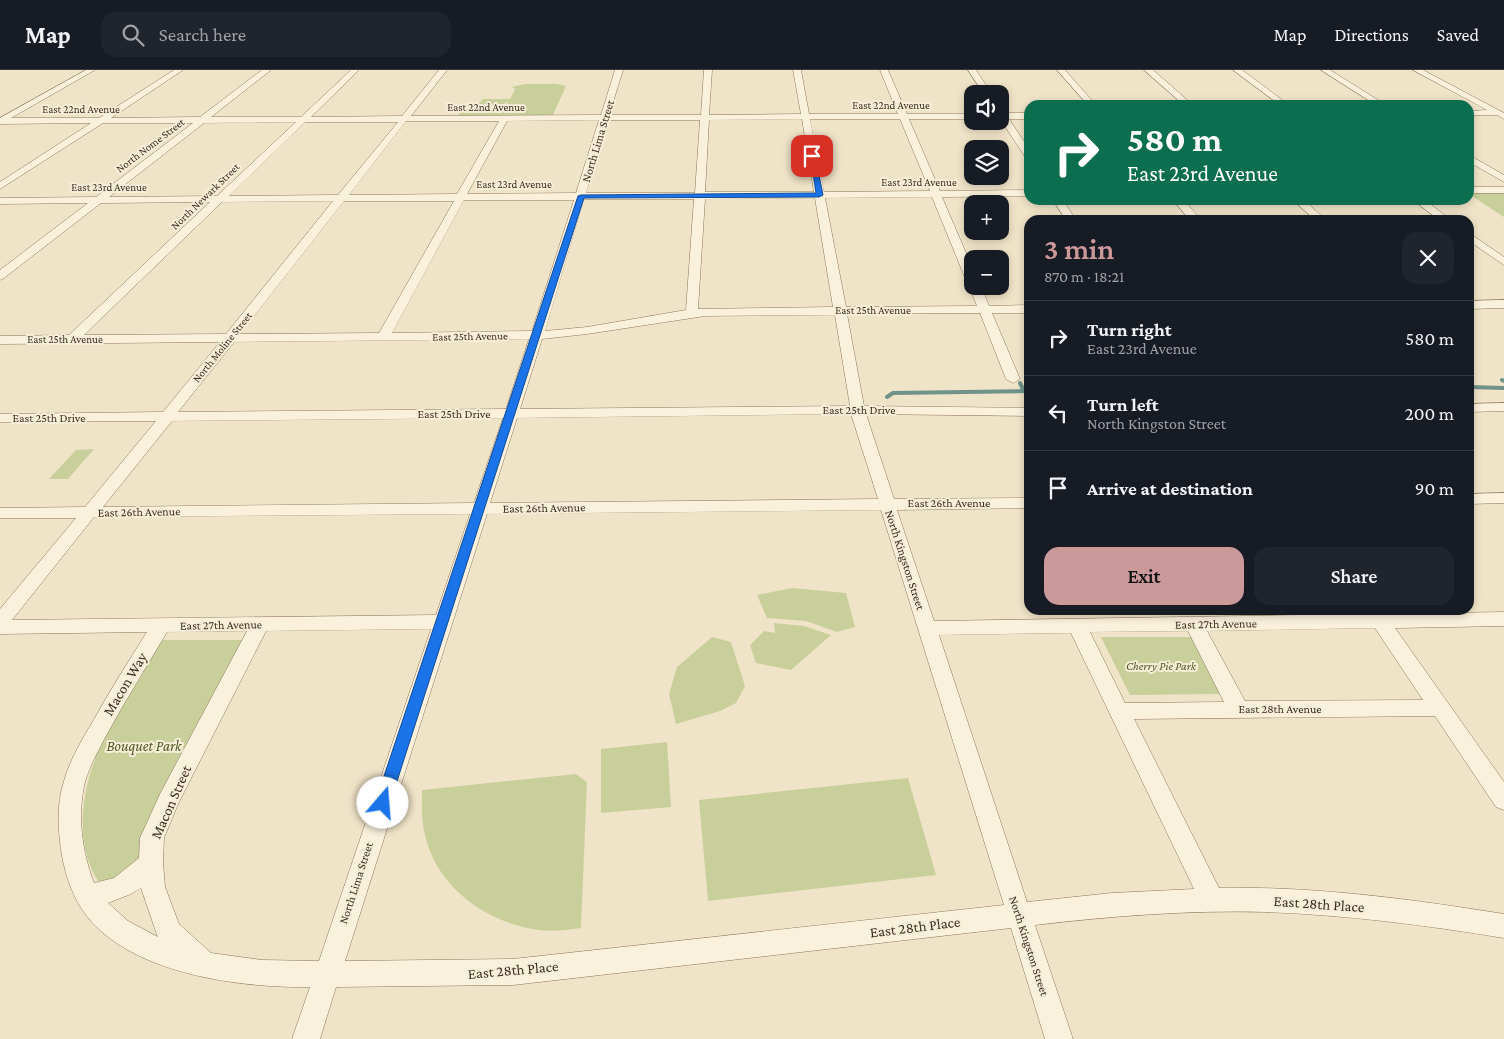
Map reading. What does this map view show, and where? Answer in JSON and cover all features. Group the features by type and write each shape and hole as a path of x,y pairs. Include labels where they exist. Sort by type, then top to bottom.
{"street":[{"path":"0,121 91,70"},
{"path":"0,186 179,70"},
{"name":"North Nome Street","path":"0,276 267,70"},
{"name":"North Newark Street","path":"72,339 355,70"},
{"name":"North Moline Street","path":"0,622 443,70"},
{"name":"North Lima Street","path":"306,1039 537,335 620,70"},
{"path":"692,313 708,70"},
{"name":"North Kingston Street","path":"797,70 858,410 1059,1039"},
{"path":"884,70 964,261"},
{"path":"972,70 982,85"},
{"path":"1061,70 1088,100"},
{"path":"1148,70 1183,100"},
{"path":"1237,70 1278,100"},
{"path":"1325,70 1374,100"},
{"path":"1417,70 1502,114"},
{"path":"1474,113 1502,114"},
{"path":"1009,115 1024,116"},
{"name":"East 22nd Avenue","path":"0,121 964,116"},
{"path":"383,337 504,118"},
{"path":"1009,127 1024,149"},
{"path":"1474,161 1504,180"},
{"path":"1474,190 1504,190"},
{"name":"East 23rd Avenue","path":"0,200 1024,193"},
{"path":"1182,205 1192,215"},
{"path":"1304,205 1316,215"},
{"path":"1425,205 1439,215"},
{"path":"1474,240 1504,262"},
{"path":"979,295 1013,379"},
{"path":"1474,305 1504,304"},
{"name":"East 25th Avenue","path":"0,340 537,335 587,331 692,313 1024,308"},
{"path":"1474,408 1504,407"},
{"name":"East 25th Drive","path":"0,418 858,410 1024,412"},
{"path":"1474,499 1504,498"},
{"name":"East 26th Avenue","path":"0,514 1024,503"},
{"path":"1376,616 1504,800"},
{"name":"East 27th Avenue","path":"927,628 1194,624 1376,616 1504,619"},
{"name":"East 27th Avenue","path":"0,627 442,622"},
{"name":"Macon Street","path":"150,863 152,838 168,801 260,624"},
{"path":"1194,624 1239,710"},
{"name":"Macon Way","path":"161,626 114,701 82,758 74,782 68,811 76,869 87,896 104,918 121,933 146,946 205,965 236,971 326,974"},
{"path":"1077,626 1212,900"},
{"name":"East 28th Avenue","path":"1119,711 1441,708"},
{"path":"87,896 112,891 124,886 140,874 150,863"},
{"path":"150,863 153,887 169,932 205,965"},
{"name":"East 28th Place","path":"326,974 461,975 513,972 1144,903 1212,900 1274,900 1351,906 1445,916 1504,926"}],"green space":[{"path":"525,84 557,84 566,86 553,115 458,116 461,111 472,112 473,110 498,109 500,105 506,105 509,101 504,104 478,104 483,99 510,99 515,89 512,87"},
{"path":"1474,190 1504,190 1504,217 1474,197"},
{"path":"94,449 68,479 49,479 76,450"},
{"path":"792,588 846,593 855,627 837,632 806,621 767,618 757,595"},
{"path":"774,623 804,626 831,635 791,670 756,663 750,645 764,631 775,633"},
{"path":"712,637 731,642 745,686 736,703 720,711 676,724 669,694 677,667"},
{"name":"Cherry Pie Park","path":"1101,637 1191,637 1220,694 1130,695"},
{"name":"Bouquet Park","path":"161,640 245,640 140,858 127,877 99,882 90,865 83,832 84,805 89,780 107,731"},
{"path":"667,742 671,807 601,813 601,749"},
{"path":"576,774 587,782 581,928 550,931 539,930 501,920 467,900 453,887 431,854 422,818 422,790"},
{"path":"908,778 936,875 708,901 699,800"}],"waterway":[{"path":"1020,383 1024,391"},
{"path":"1474,387 1504,388"},
{"path":"887,397 893,393 1024,391"}],"route":[{"path":"383,803 581,196 819,195 812,156"}]}
